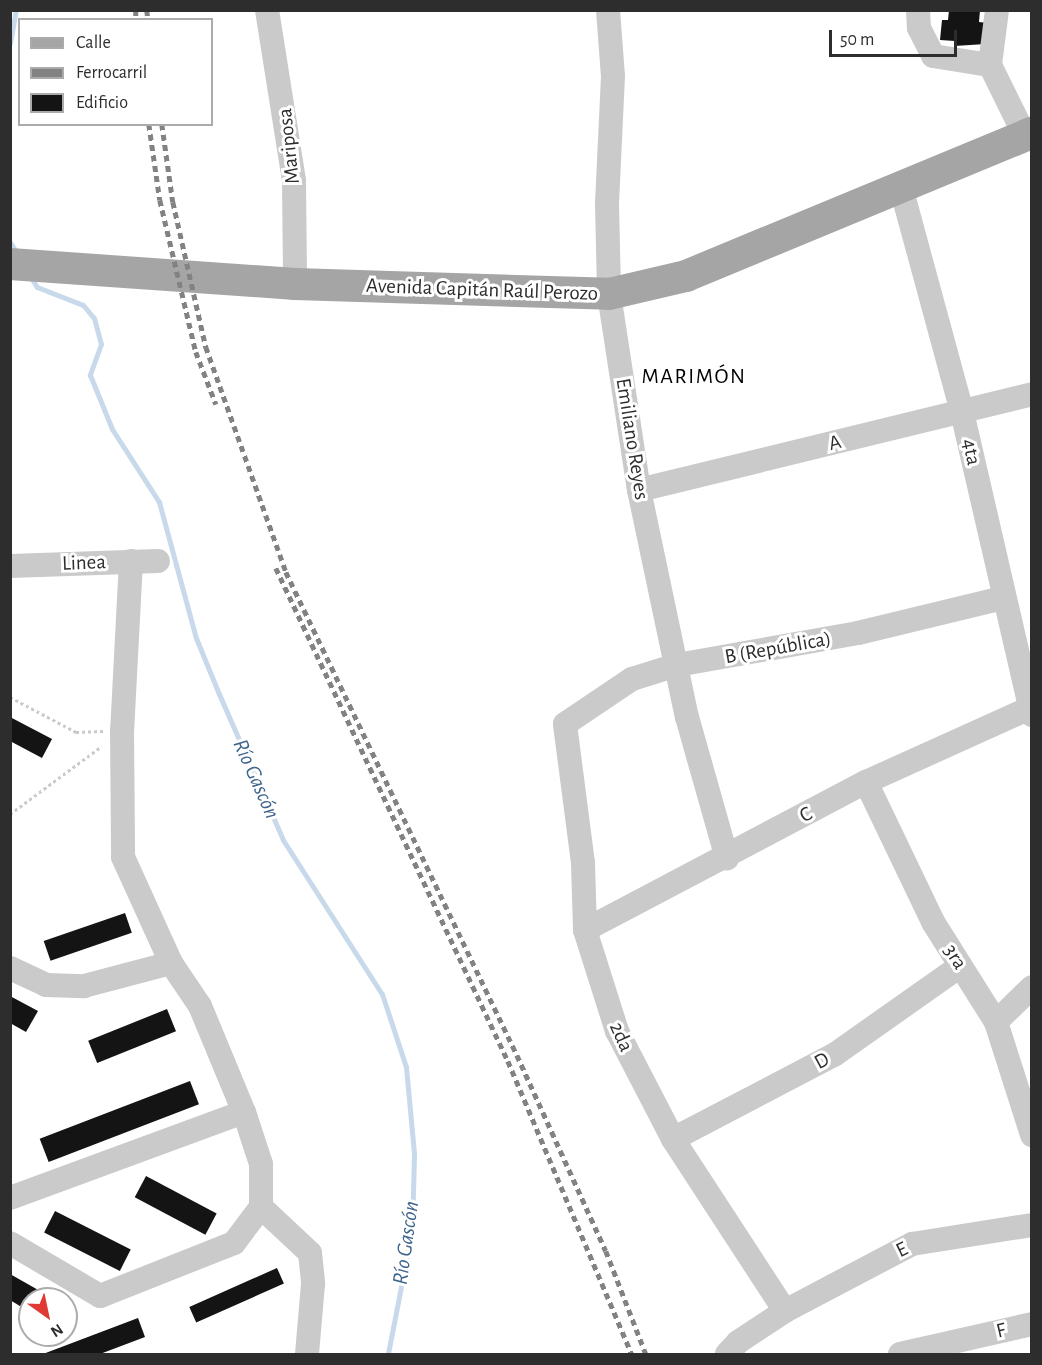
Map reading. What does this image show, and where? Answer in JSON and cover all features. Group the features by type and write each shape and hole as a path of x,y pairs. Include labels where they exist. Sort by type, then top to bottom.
{"main road":[{"name":"Avenida Capitán Raúl Perozo","path":"10,264 295,284 609,294 686,276 902,190 1028,135"}],"street":[{"name":"Mariposa","path":"267,10 294,181 295,284"},
{"name":"Emiliano Reyes","path":"608,10 613,76 607,203 609,294 639,490 687,717 727,858"},
{"path":"918,10 919,28 933,56 990,65"},
{"path":"998,10 990,65 1028,135"},
{"name":"4ta","path":"902,190 962,412 1003,598 1031,710"},
{"name":"A","path":"639,490 1032,394"},
{"path":"10,1243 100,1296 234,1243 261,1207 261,1164 244,1112 200,1006 171,963 123,857 122,731 131,561"},
{"name":"Linea","path":"10,566 158,561"},
{"name":"B (República)","path":"565,724 632,679 677,665 847,635 1003,598"},
{"name":"C","path":"585,930 727,858 866,782 1031,710"},
{"name":"2da","path":"565,724 583,863 585,930 617,1031 673,1138 785,1311"},
{"name":"3ra","path":"866,782 933,922 996,1022 1032,1136"},
{"path":"10,968 46,985 84,986 171,963"},
{"name":"D","path":"673,1138 834,1055 960,966"},
{"path":"996,1022 1032,987"},
{"path":"10,1198 244,1112"},
{"path":"261,1207 310,1253 313,1284 307,1354"},
{"name":"E","path":"727,1354 738,1342 785,1311 912,1244 1032,1225"},
{"name":"F","path":"900,1354 1032,1324"}],"path":[{"path":"10,697 76,732 122,731"},
{"path":"10,814 122,731"}],"building":[{"path":"949,10 980,10 979,22 988,23 986,44 954,46 955,41 940,40 942,20 948,20"},
{"path":"10,717 52,739 42,758 10,741"},
{"path":"125,913 132,933 51,961 44,941"},
{"path":"10,996 38,1011 26,1032 10,1023"},
{"path":"167,1009 176,1031 97,1063 88,1041"},
{"path":"190,1081 199,1104 49,1162 40,1139"},
{"path":"146,1176 217,1214 205,1235 135,1197"},
{"path":"55,1211 131,1250 120,1271 44,1232"},
{"path":"277,1268 284,1284 196,1323 189,1307"},
{"path":"10,1274 33,1287 18,1287 18,1305 10,1300"},
{"path":"138,1318 145,1337 100,1354 43,1354 61,1347 78,1347 78,1341"}],"waterway":[{"name":"Río Gascón","path":"10,43 16,10"},
{"name":"Río Gascón","path":"10,242 17,253"},
{"name":"Río Gascón","path":"30,276 37,287 83,305 94,318 101,344 90,375 112,429 159,502 196,638 219,694 283,840 382,994 406,1067 414,1154 412,1230 388,1354"}],"railway":[{"path":"136,10 136,18"},
{"path":"147,10 148,18"},
{"path":"149,126 160,200 196,352 216,404"},
{"path":"162,126 173,202 206,347 286,572 517,1055 606,1251 646,1354"},
{"path":"276,568 508,1061 632,1354"}],"district":[{"name":"MARIMÓN","path":"694,377"}]}
